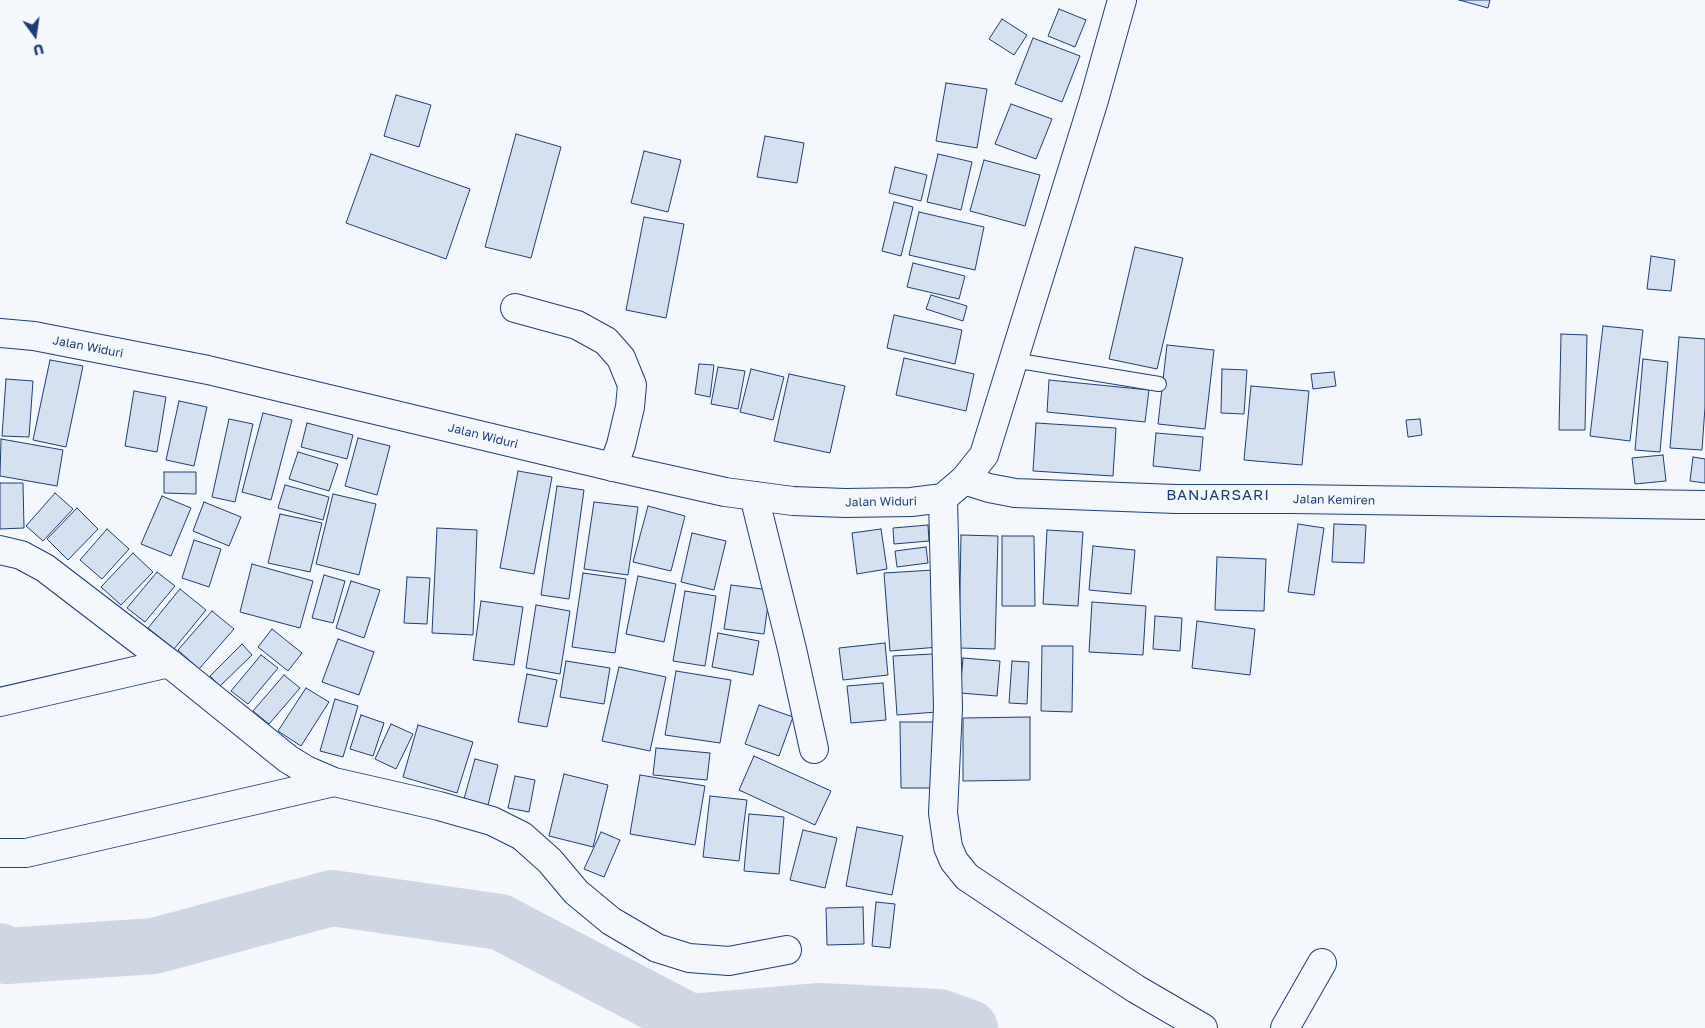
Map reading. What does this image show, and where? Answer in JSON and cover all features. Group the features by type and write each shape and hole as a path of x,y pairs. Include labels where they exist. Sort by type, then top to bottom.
{"street":[{"path":"1122,0 1094,100 984,455 964,480 943,498 948,708 943,813 948,847 954,861 967,877 1136,989 1203,1028"},
{"path":"515,308 577,324 606,341 621,358 632,385 630,407 617,456"},
{"name":"Jalan Widuri","path":"0,333 34,336 208,370 617,456 725,492 756,497 845,503 911,502 943,498"},
{"name":"Jalan Kemiren","path":"964,480 989,488 1015,493 1176,499 1321,499 1705,505"},
{"path":"756,497 814,749"},
{"path":"0,550 21,555 45,568 169,663 288,759 306,770 334,782 438,806 492,821 522,836 550,860 576,892 611,921 657,948 689,958 729,961 787,950"},
{"path":"0,702 169,663"},
{"path":"0,853 26,853 334,782"},
{"path":"1285,1028 1322,963"}],"lane":[{"path":"1013,360 1160,384"}],"building":[{"path":"1459,0 1490,0 1488,8"},
{"path":"1059,9 1086,20 1075,47 1048,36"},
{"path":"1002,19 1027,35 1014,55 989,39"},
{"path":"1033,38 1080,56 1062,102 1015,84"},
{"path":"946,83 987,89 977,148 936,141"},
{"path":"396,95 431,105 419,147 384,136"},
{"path":"1011,104 1052,119 1036,159 995,144"},
{"path":"516,134 561,147 531,258 485,247"},
{"path":"765,136 804,143 797,183 757,177"},
{"path":"644,151 681,160 668,212 631,203"},
{"path":"371,154 470,189 446,259 346,223"},
{"path":"938,154 972,162 961,210 927,202"},
{"path":"984,160 1040,175 1025,226 970,211"},
{"path":"895,167 927,175 921,201 889,193"},
{"path":"894,202 913,207 901,256 882,251"},
{"path":"919,212 984,227 975,270 909,255"},
{"path":"644,217 684,224 666,318 626,310"},
{"path":"1135,247 1183,258 1157,369 1109,359"},
{"path":"1651,256 1675,260 1671,291 1647,289"},
{"path":"913,263 965,276 959,299 907,287"},
{"path":"931,295 967,306 963,321 926,309"},
{"path":"894,315 962,330 955,364 887,348"},
{"path":"1603,326 1643,330 1630,441 1590,436"},
{"path":"1561,334 1587,335 1585,430 1559,430"},
{"path":"1679,337 1705,339 1705,407 1702,450 1670,448"},
{"path":"1167,345 1214,350 1205,429 1158,424"},
{"path":"904,358 974,374 966,411 896,395"},
{"path":"1643,359 1668,362 1660,452 1635,450"},
{"path":"50,360 83,366 66,447 33,440"},
{"path":"699,364 714,365 710,397 695,394"},
{"path":"718,367 745,371 738,409 711,404"},
{"path":"751,369 784,377 773,420 740,412"},
{"path":"1222,369 1247,370 1244,414 1221,413"},
{"path":"1334,372 1336,386 1313,389 1311,374"},
{"path":"789,374 845,386 830,453 774,441"},
{"path":"6,379 33,381 29,437 2,436"},
{"path":"1049,380 1149,390 1145,422 1047,412"},
{"path":"1251,386 1309,391 1302,465 1244,460"},
{"path":"134,391 166,397 157,452 125,446"},
{"path":"179,401 207,407 194,466 166,460"},
{"path":"263,413 292,420 271,500 242,492"},
{"path":"229,419 253,424 235,502 212,497"},
{"path":"1420,419 1422,435 1408,437 1406,420"},
{"path":"307,423 353,435 347,459 301,447"},
{"path":"1036,423 1116,428 1113,476 1033,471"},
{"path":"1156,433 1203,437 1200,471 1153,466"},
{"path":"358,438 390,446 377,495 345,486"},
{"path":"1,439 63,450 57,486 0,476"},
{"path":"298,452 338,464 329,491 289,479"},
{"path":"1663,455 1666,481 1635,484 1632,458"},
{"path":"1693,457 1705,459 1705,483 1690,481"},
{"path":"518,471 552,477 534,574 500,568"},
{"path":"164,472 196,472 196,494 164,493"},
{"path":"0,483 23,483 24,528 0,529"},
{"path":"285,485 329,497 323,520 278,508"},
{"path":"557,486 584,490 569,599 541,595"},
{"path":"55,493 73,509 43,541 26,526"},
{"path":"333,494 376,504 359,575 316,564"},
{"path":"162,496 191,508 171,556 141,544"},
{"path":"204,502 241,517 229,546 193,531"},
{"path":"594,502 638,507 628,575 584,569"},
{"path":"648,506 685,516 671,571 633,562"},
{"path":"77,508 98,529 68,560 47,539"},
{"path":"280,514 322,523 310,572 268,563"},
{"path":"1298,524 1324,528 1314,595 1288,592"},
{"path":"1334,524 1366,525 1364,563 1332,562"},
{"path":"928,525 929,541 894,544 893,528"},
{"path":"437,528 477,530 473,635 432,633"},
{"path":"107,529 129,549 102,579 80,560"},
{"path":"881,529 887,569 857,574 852,533"},
{"path":"1047,530 1083,532 1078,606 1043,604"},
{"path":"692,533 726,541 714,590 681,582"},
{"path":"961,535 998,536 995,649 959,648"},
{"path":"1002,536 1034,536 1035,606 1002,606"},
{"path":"194,540 221,549 209,587 182,578"},
{"path":"1093,546 1135,550 1131,594 1089,590"},
{"path":"926,547 928,563 897,567 895,551"},
{"path":"133,553 153,572 121,605 101,587"},
{"path":"1217,557 1266,559 1264,611 1215,610"},
{"path":"252,564 313,581 300,628 240,612"},
{"path":"934,570 939,647 890,651 884,573"},
{"path":"157,572 175,586 145,622 127,608"},
{"path":"583,573 626,579 615,653 572,647"},
{"path":"324,575 345,581 333,623 312,618"},
{"path":"638,576 676,584 664,642 626,634"},
{"path":"407,577 430,578 427,624 404,623"},
{"path":"351,581 380,590 364,638 336,628"},
{"path":"731,585 770,590 764,634 724,629"},
{"path":"180,589 206,610 174,649 148,628"},
{"path":"685,591 716,596 705,666 673,661"},
{"path":"481,601 523,607 514,665 473,660"},
{"path":"1092,602 1146,606 1143,655 1089,652"},
{"path":"536,605 570,611 560,674 526,668"},
{"path":"212,611 234,629 199,669 178,650"},
{"path":"1155,616 1182,618 1180,651 1153,649"},
{"path":"1197,621 1255,629 1250,675 1192,668"},
{"path":"272,629 302,653 288,671 258,647"},
{"path":"718,633 759,641 753,675 712,667"},
{"path":"338,639 374,652 359,695 322,682"},
{"path":"885,643 888,675 843,680 839,648"},
{"path":"242,644 252,655 220,686 210,676"},
{"path":"1042,646 1073,646 1072,712 1041,711"},
{"path":"933,654 937,712 897,715 893,656"},
{"path":"261,655 278,668 248,704 231,691"},
{"path":"963,658 1000,661 997,696 960,693"},
{"path":"566,661 610,668 604,704 560,697"},
{"path":"1012,661 1029,662 1027,704 1009,703"},
{"path":"619,667 666,677 650,751 602,741"},
{"path":"676,671 731,680 720,743 665,735"},
{"path":"527,674 557,680 547,727 518,722"},
{"path":"284,675 300,688 269,724 253,711"},
{"path":"883,683 886,720 851,723 847,686"},
{"path":"306,688 329,702 301,746 278,731"},
{"path":"335,699 358,706 343,757 320,751"},
{"path":"759,705 793,717 779,756 745,744"},
{"path":"361,715 384,723 373,756 350,749"},
{"path":"1030,717 1030,780 963,781 963,718"},
{"path":"900,722 934,722 934,788 901,788"},
{"path":"391,724 413,734 396,769 375,759"},
{"path":"418,725 473,742 457,793 403,777"},
{"path":"656,748 710,753 707,780 653,775"},
{"path":"754,756 831,791 815,825 739,790"},
{"path":"475,759 498,765 488,805 464,799"},
{"path":"564,774 608,785 593,847 549,836"},
{"path":"640,775 705,786 695,845 630,834"},
{"path":"515,776 535,780 529,812 508,808"},
{"path":"710,796 747,800 739,861 703,857"},
{"path":"749,814 784,817 779,874 744,871"},
{"path":"857,827 903,836 892,895 846,886"},
{"path":"803,830 837,838 825,888 790,880"},
{"path":"601,832 620,840 604,877 584,869"},
{"path":"876,902 895,904 890,948 872,946"},
{"path":"863,907 864,944 827,945 826,908"}],"waterway":[{"path":"0,951 7,956 154,946 332,898 500,922 691,1022 820,1011 939,1017 970,1028"}],"district":[{"name":"BANJARSARI","path":"1218,495"}]}
